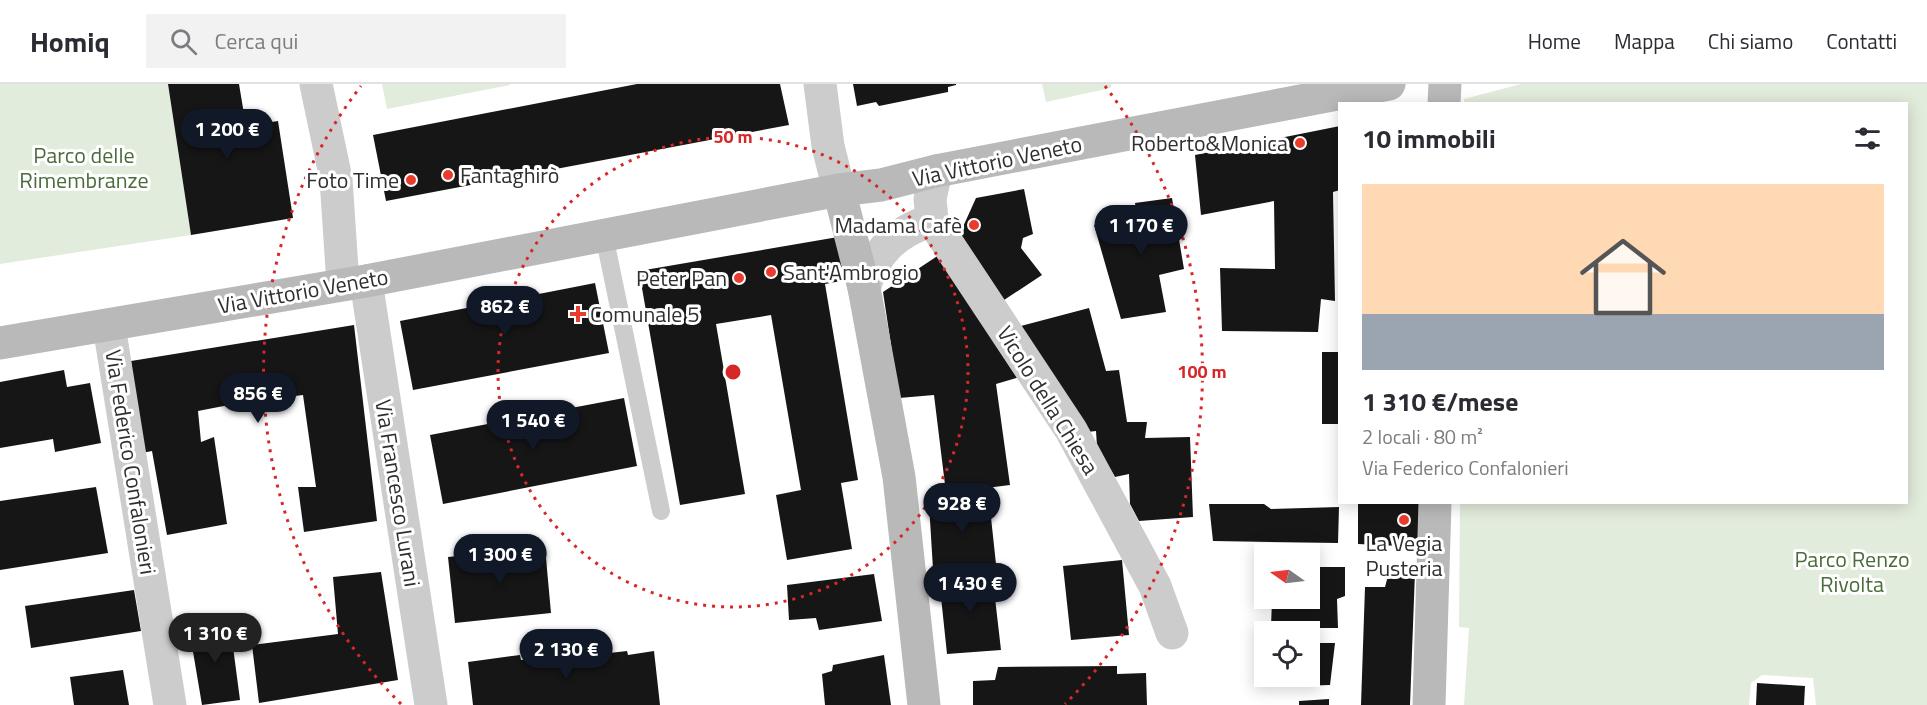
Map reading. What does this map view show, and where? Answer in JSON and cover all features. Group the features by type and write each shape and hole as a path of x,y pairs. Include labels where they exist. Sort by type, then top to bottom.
{"main road":[{"name":"Via Vittorio Veneto","path":"0,343 355,282 839,190 881,185 936,171 1389,84"},
{"path":"1444,102 1445,84"},
{"path":"839,190 864,288 899,477 924,705"},
{"path":"1429,705 1435,504"}],"street":[{"name":"Via Francesco Lurani","path":"316,84 336,179 431,705"},
{"path":"820,84 828,146 839,190"},
{"path":"864,288 870,268 880,251 895,237 932,220 930,199 936,171"},
{"name":"Vicolo della Chiesa","path":"932,220 1071,430 1155,586 1172,633"},
{"name":"Via Federico Confalonieri","path":"109,326 170,705"}],"lane":[{"path":"604,235 661,511"}],"green space":[{"name":"Parco delle Rimembranze","path":"0,84 168,84 191,235 0,264"},
{"path":"382,84 510,84 510,85 387,109"},
{"path":"1042,84 1111,84 1111,88 1046,102"},
{"name":"Parco Renzo Rivolta","path":"1521,84 1927,84 1927,705 1816,705 1813,678 1762,675 1751,683 1749,705 1464,705 1469,628 1459,627 1460,504 1908,504 1908,102 1464,102 1464,99"}],"building":[{"path":"168,84 239,84 246,126 278,121 293,218 191,235"},
{"path":"637,84 780,84 789,125 386,201 373,135"},
{"path":"853,84 956,85 948,87 948,92 879,106 876,102 857,106"},
{"path":"1338,126 1338,191 1333,192 1335,301 1321,299 1318,332 1222,331 1220,268 1275,269 1274,201 1201,215 1195,155"},
{"path":"1024,189 1033,234 1023,238 1021,248 1042,275 998,304 957,240 976,198"},
{"path":"1172,198 1184,269 1159,275 1166,312 1121,319 1094,225 1137,216 1135,203"},
{"path":"838,237 846,280 825,284 858,480 841,483 852,549 787,560 776,495 801,490 771,315 716,324 745,494 680,505 639,271"},
{"path":"945,251 1026,375 996,384 1010,485 946,493 934,395 899,398 883,292"},
{"path":"595,283 609,353 413,390 400,321"},
{"path":"1089,308 1106,371 1119,370 1127,422 1147,422 1145,438 1190,437 1193,517 1139,521 1130,504 1129,474 1115,477 1097,447 1096,431 1079,433 1017,327"},
{"path":"354,325 377,521 304,532 298,487 316,487 303,395 270,399 267,376 229,382 234,404 198,411 201,442 214,437 227,524 167,535 152,451 142,453 131,361"},
{"path":"1322,352 1338,352 1338,424 1322,424"},
{"path":"64,370 67,387 90,383 101,443 55,452 53,439 0,448 0,382"},
{"path":"624,398 637,466 443,504 430,435"},
{"path":"96,487 108,553 0,570 0,501"},
{"path":"989,499 996,564 933,569 929,504"},
{"path":"1209,504 1264,504 1271,509 1339,507 1338,543 1213,541"},
{"path":"1358,504 1423,504 1422,547 1358,544"},
{"path":"545,547 551,613 455,623 448,557"},
{"path":"1122,560 1129,635 1071,640 1063,566"},
{"path":"1320,567 1345,567 1345,596 1337,599 1338,628 1320,628 1320,621 1271,621 1272,609 1320,609"},
{"path":"381,572 398,680 259,703 252,645 338,634 333,577"},
{"path":"992,572 1001,650 947,654 939,578"},
{"path":"1389,572 1415,572 1410,705 1361,705 1365,587 1385,587"},
{"path":"874,574 882,621 819,630 816,618 789,620 787,585"},
{"path":"134,590 141,631 31,648 25,606"},
{"path":"230,624 240,700 202,705 189,628"},
{"path":"1320,643 1335,643 1330,685 1320,685"},
{"path":"627,651 628,655 654,651 660,705 473,705 468,662 520,655 521,660"},
{"path":"884,655 891,705 825,705 822,674 832,671 833,665"},
{"path":"1117,666 1117,674 1146,673 1147,705 973,705 973,681 995,680 998,667"},
{"path":"123,670 129,705 74,705 70,677"},
{"path":"1757,683 1805,686 1804,705 1756,705"},
{"path":"1329,699 1329,705 1299,705 1299,701"}],"place":[{"name":"Roberto&Monica","path":"1300,143"},
{"name":"Fantaghirò","path":"448,175"},
{"name":"Foto Time","path":"411,180"},
{"name":"Madama Cafè","path":"974,225"},
{"name":"Sant'Ambrogio","path":"771,272"},
{"name":"Peter Pan","path":"739,278"},
{"name":"Comunale 5","path":"578,314"},
{"name":"La Vegia Pusteria","path":"1404,520"}]}
